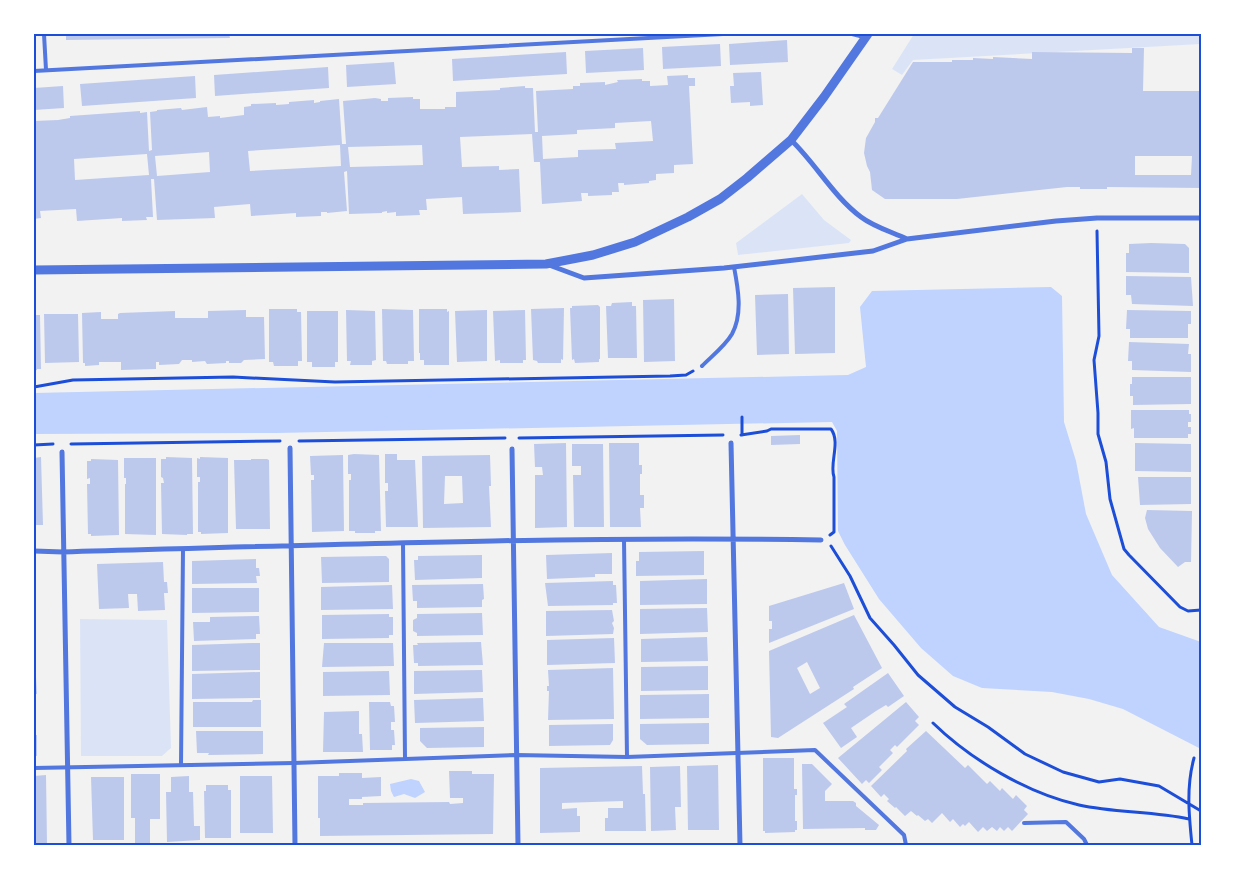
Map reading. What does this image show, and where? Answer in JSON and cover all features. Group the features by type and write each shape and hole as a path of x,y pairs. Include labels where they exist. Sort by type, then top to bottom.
{"street":[{"path":"34,270 546,264 593,255 635,242 688,217 720,199 747,178 791,140 867,36"},
{"path":"791,140 804,152 846,205 863,219 907,239"},
{"path":"546,264 584,278 734,267 873,251 907,239 1056,221 1097,218 1201,218"},
{"path":"731,443 740,845"},
{"path":"290,448 295,845"},
{"path":"512,449 518,845"},
{"path":"62,452 69,845"},
{"path":"34,551 63,552 514,541 734,538 824,539"}],"lane":[{"path":"44,34 46,70"},
{"path":"34,71 723,34"},
{"path":"852,34 867,36"},
{"path":"702,366 732,334 738,314 738,286 734,267"},
{"path":"624,540 627,757"},
{"path":"403,544 405,759"},
{"path":"181,764 183,549"},
{"path":"34,768 294,763 516,755 627,757 815,750 904,835 906,845"},
{"path":"1024,823 1066,822 1084,839 1087,845"}],"path":[{"path":"1097,218 1099,336 1094,360 1098,434 1106,462 1110,499 1124,549 1180,606 1188,611 1201,610"},
{"path":"34,387 73,380 233,377 335,382 670,376 686,375 702,366"},
{"path":"742,417 742,435"},
{"path":"747,435 750,432 771,429 831,429 834,434 835,458 833,473 834,532 824,539 850,576 870,618 918,675 955,706 1025,754 1063,772 1099,782 1120,779 1159,786 1201,811"},
{"path":"62,444 731,435"},
{"path":"34,445 56,444"},
{"path":"933,722 968,752 997,770 1043,794 1079,805 1127,812 1170,815 1189,819"},
{"path":"1192,845 1188,802 1190,773 1194,758"}],"shaded area":[{"path":"914,34 1201,34 1201,44 913,60 902,75 892,69"},
{"path":"802,194 824,220 851,240 849,243 738,255 736,243"},
{"path":"80,619 167,620 171,748 162,756 81,756"}],"water":[{"path":"1051,287 1062,296 1064,422 1076,461 1086,514 1112,575 1159,627 1201,642 1201,749 1123,709 1089,699 1052,692 982,688 953,676 921,648 879,599 838,531 837,431 832,422 276,433 34,434 34,393 848,375 866,367 860,307 872,291"},
{"path":"411,779 419,781 425,792 415,798 404,794 394,797 390,784"}],"building":[{"path":"66,34 229,34 230,38 66,40"},
{"path":"787,40 788,62 730,65 729,44"},
{"path":"720,44 721,66 663,69 662,47"},
{"path":"643,48 644,70 586,73 585,51"},
{"path":"1132,48 1144,48 1143,91 1201,91 1201,188 1107,187 1107,189 1080,189 1080,187 1067,187 957,199 885,199 872,190 870,172 864,153 866,138 875,122 875,118 878,118 913,62 952,62 952,60 973,60 973,58 993,59 993,57 1032,59 1032,52 1132,53","holes":["1135,156 1192,156 1191,175 1135,175"]},
{"path":"566,52 567,74 453,81 452,59"},
{"path":"394,62 396,84 347,87 346,65"},
{"path":"328,67 329,88 215,96 214,75"},
{"path":"761,72 763,105 750,106 750,102 731,103 730,86 734,86 733,73"},
{"path":"688,75 688,78 695,78 695,86 689,86 693,164 674,165 674,173 656,174 656,180 649,181 649,183 624,185 624,183 618,183 619,192 612,192 612,195 588,196 588,193 581,193 582,201 542,204 540,162 534,162 532,134 460,137 462,167 499,166 499,170 519,169 521,212 463,214 462,197 426,199 427,210 419,210 420,215 396,216 396,212 387,213 387,211 382,213 349,214 347,171 344,172 347,211 321,212 321,216 296,217 296,213 251,216 250,204 214,207 215,218 157,220 154,179 151,179 153,217 146,217 147,220 122,221 122,218 77,221 76,209 40,211 41,218 34,219 34,178 36,178 34,121 58,120 70,118 70,116 147,112 149,151 152,150 150,112 157,110 207,107 208,117 220,116 220,118 244,115 244,107 251,106 251,104 276,103 276,105 314,100 314,103 339,99 342,144 346,144 343,101 375,98 381,99 381,101 388,101 388,98 413,97 413,99 420,99 420,109 445,109 445,107 456,107 456,92 500,90 500,88 525,86 525,88 533,88 535,132 538,132 536,91 573,89 573,86 580,86 580,83 605,82 605,85 618,82 617,80 642,79 642,81 650,81 650,86 668,85 667,76","holes":["651,121 653,141 615,143 616,149 578,150 578,157 543,159 542,136 577,134 577,130 615,128 615,123","340,145 341,166 250,171 248,151","422,145 423,165 350,167 348,147","209,152 210,172 157,176 155,156","147,154 149,175 75,180 74,159"]},
{"path":"195,76 196,98 82,106 80,84"},
{"path":"63,86 64,108 34,110 34,88"},
{"path":"1129,244 1185,244 1189,248 1189,273 1126,272 1126,253 1129,253"},
{"path":"1126,276 1191,277 1193,306 1132,304 1131,295 1126,295"},
{"path":"835,287 835,353 795,354 793,288"},
{"path":"788,294 789,354 757,355 755,295"},
{"path":"674,299 675,361 644,362 643,300"},
{"path":"632,302 632,306 636,306 637,358 608,358 606,306 611,306 612,303"},
{"path":"598,305 600,307 599,362 575,363 574,359 572,360 570,308 572,306"},
{"path":"564,308 563,360 561,359 561,363 538,363 533,360 531,309"},
{"path":"269,309 297,309 297,312 301,312 302,361 298,361 298,366 274,366 273,362 269,362"},
{"path":"382,309 413,310 414,361 408,361 408,364 387,364 386,361 383,361"},
{"path":"419,309 447,309 447,312 449,311 449,365 424,365 424,360 420,360"},
{"path":"246,310 246,317 264,317 265,359 244,360 241,363 229,363 229,361 226,361 226,363 207,364 205,361 192,362 192,360 182,360 179,364 159,365 159,362 156,362 156,369 121,370 121,362 99,362 99,365 85,366 85,363 83,363 82,313 101,312 101,319 118,319 118,314 120,313 175,311 175,318 208,318 208,311"},
{"path":"346,310 375,311 376,360 372,361 372,365 350,365 351,361 347,361"},
{"path":"487,310 487,361 457,362 455,311"},
{"path":"525,310 526,360 523,360 523,363 500,363 500,360 495,361 493,311"},
{"path":"1127,310 1191,311 1191,324 1188,324 1188,338 1130,338 1130,329 1126,329"},
{"path":"307,311 338,311 338,362 335,362 335,367 312,367 312,362 307,362"},
{"path":"44,314 78,314 79,362 45,363"},
{"path":"34,315 40,315 41,369 34,371"},
{"path":"1129,342 1189,344 1188,354 1191,354 1191,372 1132,370 1132,361 1128,361"},
{"path":"1132,377 1191,377 1191,404 1133,405 1133,396 1130,396"},
{"path":"1131,410 1189,410 1191,422 1188,422 1188,427 1191,427 1191,434 1188,434 1188,438 1134,438 1134,428 1131,429"},
{"path":"800,435 800,444 771,445 771,436"},
{"path":"566,443 567,527 535,528 535,475 543,475 542,467 535,467 534,444"},
{"path":"609,443 639,443 639,465 642,465 640,495 644,495 644,508 640,508 641,527 610,527"},
{"path":"1135,443 1191,444 1191,472 1135,471"},
{"path":"572,444 603,444 604,527 574,527 573,475 581,475 581,466 572,466"},
{"path":"385,454 397,454 397,460 415,460 418,527 386,527 385,491 388,491 388,483 385,483"},
{"path":"343,455 344,531 312,532 311,480 314,480 314,475 311,475 310,456"},
{"path":"348,455 379,455 381,531 375,531 375,533 355,533 355,531 349,531 349,480 351,480 351,474 348,474"},
{"path":"490,455 491,527 423,528 422,456","holes":["445,476 462,476 463,503 444,504"]},
{"path":"41,457 43,525 34,525 34,458"},
{"path":"166,457 192,458 193,534 162,534 161,483 164,483 161,477 161,459 166,459"},
{"path":"200,457 228,458 228,533 201,534 201,532 198,532 198,482 200,482 200,477 197,477 197,458 200,459"},
{"path":"124,458 156,458 156,535 125,534 126,478 124,478"},
{"path":"91,459 118,460 119,535 91,536 91,534 88,534 87,484 90,484 90,478 87,479 87,461 91,461"},
{"path":"234,460 269,460 270,529 236,529"},
{"path":"1138,477 1191,477 1191,504 1140,505"},
{"path":"1147,510 1192,511 1191,562 1185,562 1178,567 1160,548 1148,529 1145,518"},
{"path":"704,551 704,575 636,576 636,561 639,561 639,552"},
{"path":"612,553 612,574 595,574 595,577 547,579 546,555"},
{"path":"482,555 482,578 415,580 414,560 418,560 418,556"},
{"path":"386,556 389,559 389,582 322,583 321,557"},
{"path":"256,559 256,568 259,568 260,576 256,576 257,583 192,584 192,561"},
{"path":"163,562 164,582 167,582 168,593 164,593 165,610 138,611 137,594 128,594 129,608 99,609 97,564"},
{"path":"707,579 707,604 640,605 640,581"},
{"path":"613,581 613,585 616,585 617,603 613,603 613,605 548,606 545,583"},
{"path":"844,583 854,609 769,643 769,629 772,629 772,621 769,621 769,606"},
{"path":"483,584 484,599 482,600 482,607 417,608 417,601 413,601 412,585"},
{"path":"392,585 393,609 321,610 321,587"},
{"path":"192,588 259,588 259,612 192,613"},
{"path":"707,608 708,632 640,634 640,609"},
{"path":"612,610 614,621 612,623 614,628 613,634 546,636 546,611"},
{"path":"482,613 483,635 417,636 417,633 413,631 413,620 417,618 417,614"},
{"path":"389,614 389,617 393,617 393,635 389,635 389,638 322,639 322,615"},
{"path":"854,615 882,668 853,687 854,689 778,738 771,737 769,651","holes":["807,662 820,688 810,694 797,668"]},
{"path":"259,616 260,634 256,634 256,639 194,641 193,622 210,622 210,617"},
{"path":"35,627 36,643 34,643"},
{"path":"707,637 708,661 641,662 641,639"},
{"path":"614,638 615,663 547,665 547,640"},
{"path":"481,642 483,665 418,666 418,663 414,663 413,645 418,645 417,643"},
{"path":"260,643 260,670 192,671 192,645"},
{"path":"324,643 393,643 394,666 322,667"},
{"path":"35,651 36,672 34,672"},
{"path":"708,666 708,690 641,691 641,667"},
{"path":"613,668 614,719 548,720 548,670"},
{"path":"482,670 483,692 414,694 414,671"},
{"path":"389,671 390,695 323,696 323,672"},
{"path":"260,672 260,698 192,699 192,674"},
{"path":"888,673 904,696 888,707 886,705 876,711 851,728 857,737 841,748 823,723 847,707 844,704"},
{"path":"34,677 36,677 37,694 34,694"},
{"path":"709,694 709,718 640,719 640,695"},
{"path":"483,698 484,721 415,723 414,700"},
{"path":"253,700 261,700 261,727 193,727 193,702 252,702"},
{"path":"369,702 390,702 391,706 394,706 395,722 391,722 391,730 394,730 395,745 392,745 392,750 370,750"},
{"path":"906,702 919,717 915,721 919,725 897,747 895,745 890,750 893,753 879,767 882,770 869,783 866,780 862,784 838,758"},
{"path":"359,711 359,734 362,734 363,752 323,752 324,712"},
{"path":"709,723 709,744 647,745 640,739 640,724"},
{"path":"613,724 613,740 610,745 549,746 549,725"},
{"path":"484,727 484,747 427,748 420,741 420,728"},
{"path":"196,731 263,731 263,754 208,755 209,753 197,753"},
{"path":"926,731 965,768 968,765 987,784 990,781 1000,791 1002,788 1013,799 1016,795 1027,806 1024,810 1028,814 1012,831 1008,827 1004,831 1000,827 997,831 992,827 987,831 983,827 978,832 969,822 965,826 963,824 960,827 953,819 950,822 942,813 932,823 928,819 925,821 911,811 905,816 887,801 889,799 884,794 881,797 871,786"},
{"path":"34,735 37,735 37,756 34,756"},
{"path":"763,758 794,758 794,789 797,789 797,795 795,795 795,821 797,821 797,830 795,832 765,833 763,831"},
{"path":"802,764 812,764 832,784 825,791 825,801 853,801 856,803 856,806 879,825 876,830 865,830 865,828 803,829"},
{"path":"718,765 719,830 688,830 687,766"},
{"path":"642,766 646,831 605,831 605,818 608,818 608,808 623,808 623,801 562,803 562,809 577,808 577,816 580,816 580,832 540,833 540,768"},
{"path":"680,766 681,807 675,807 676,830 651,831 650,767"},
{"path":"449,771 472,771 472,774 494,774 493,834 320,836 318,776 339,776 339,773 362,773 362,778 381,777 381,796 349,799 349,805 363,805 363,803 463,803 463,798 450,798"},
{"path":"131,774 160,774 160,819 150,819 150,843 135,843 135,818 131,818"},
{"path":"46,775 47,844 34,844 34,776"},
{"path":"189,776 189,792 193,792 194,826 200,826 200,840 167,842 166,792 171,792 171,777"},
{"path":"240,776 272,776 273,833 240,833"},
{"path":"91,777 124,777 124,840 93,840"},
{"path":"206,785 228,785 228,790 231,790 231,838 205,838 204,791 206,791"}]}
